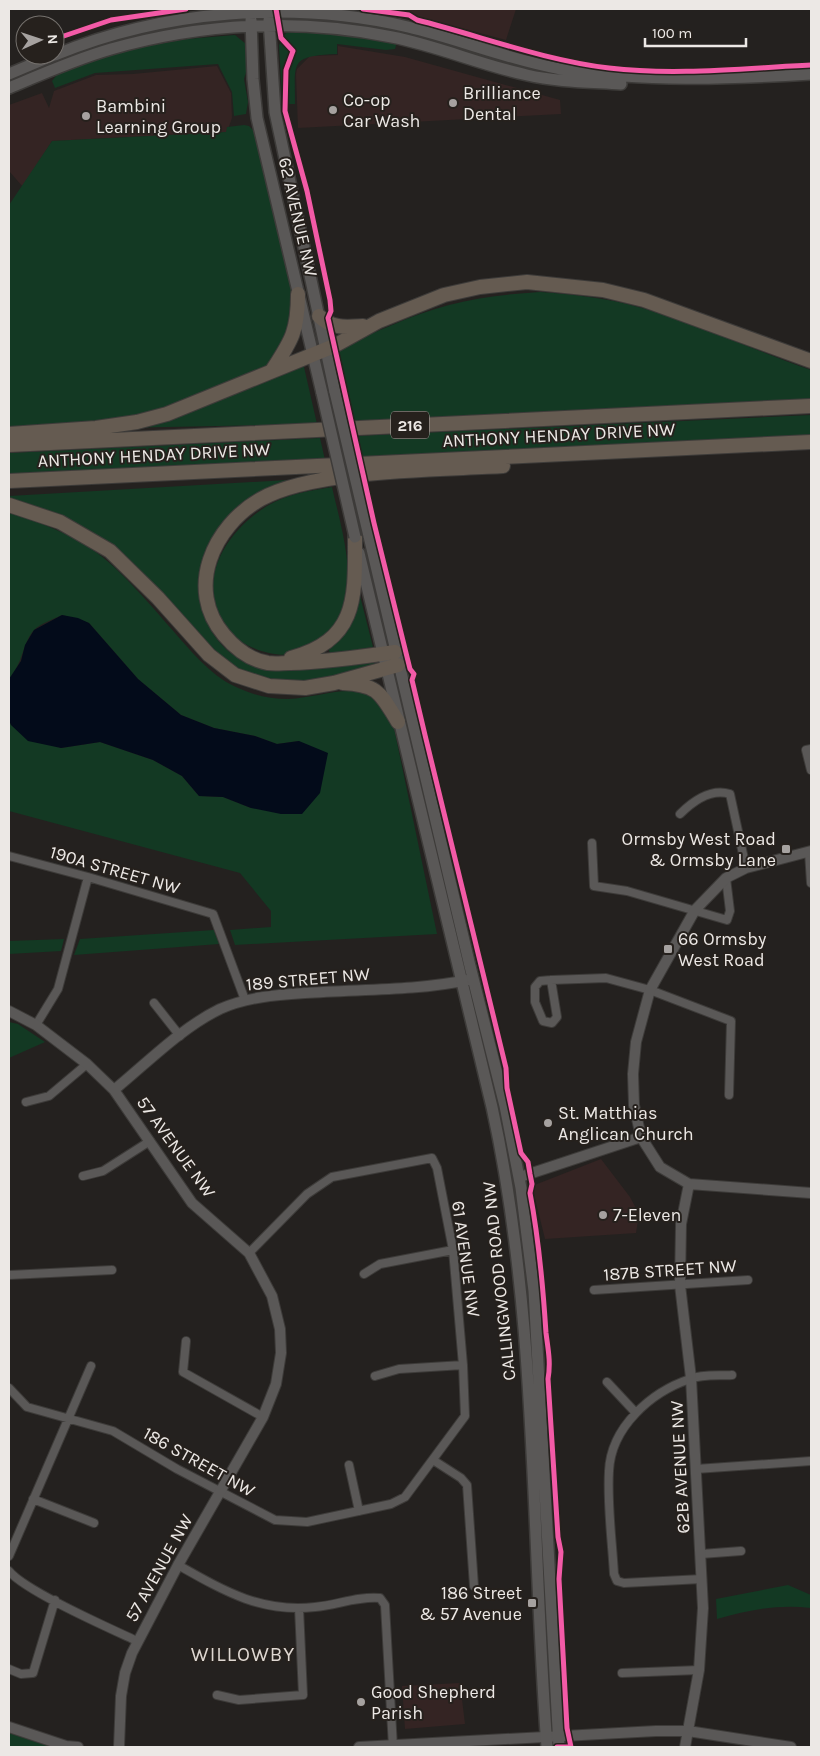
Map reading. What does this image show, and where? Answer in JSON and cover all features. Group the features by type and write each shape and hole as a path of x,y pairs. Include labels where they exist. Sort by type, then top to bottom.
{"highway":[{"path":"9,434 96,428 137,422 167,414 325,349 368,326 444,295 480,287 527,282 603,290 644,300 811,361"},
{"path":"273,369 293,340 298,315 298,294"},
{"path":"319,316 330,325 342,327 368,326"},
{"name":"ANTHONY HENDAY DRIVE NW","path":"9,445 811,406"},
{"name":"ANTHONY HENDAY DRIVE NW","path":"9,481 811,442"},
{"path":"390,659 268,663 250,657 232,645 217,627 208,608 205,582 208,562 218,541 244,510 284,489 335,479 519,465 579,453"},
{"path":"9,506 60,522 110,551 158,598 208,655 235,676 254,683 284,688 334,683 364,684 378,692 398,722"},
{"path":"268,663 307,654 328,641 339,628 353,601 362,537"},
{"path":"334,683 390,659"}],"main road":[{"path":"261,11 269,26"},
{"path":"65,51 106,36 171,21 261,11 319,12 405,26 514,58 564,69 621,77 750,78"},
{"name":"62 AVENUE NW","path":"261,11 251,26 257,118 312,354"},
{"path":"9,88 80,59 132,43 194,31 251,26 323,27 373,34 418,43 527,75 547,78 672,86 811,74"},
{"name":"62 AVENUE NW","path":"269,26 275,112 335,392 362,537"},
{"path":"9,74 31,65"},
{"name":"CALLINGWOOD ROAD NW","path":"312,354 362,537 390,659 505,1106 520,1176 534,1291 558,1742"},
{"name":"CALLINGWOOD ROAD NW","path":"390,659 398,722 492,1107 507,1179 522,1299 546,1742"}],"street":[{"path":"811,749 806,750 811,770"},
{"path":"680,814 692,802 720,791 730,794 746,868"},
{"path":"592,843 594,886 627,891 727,920 730,911 726,878"},
{"path":"811,883 810,852 746,868 726,878 695,910 650,990 636,1042 633,1074 634,1105 641,1137 660,1167 689,1184 811,1193"},
{"name":"190A STREET NW","path":"9,856 213,914 245,1000"},
{"path":"36,1025 58,989 88,877"},
{"path":"551,980 557,1017 552,1024 543,1021 535,1002 535,987 540,981 551,980 606,978 650,990 731,1021 729,1095"},
{"name":"189 STREET NW","path":"114,1090 180,1036 219,1010 245,1000 333,991 428,987 473,979"},
{"path":"154,1004 180,1036"},
{"name":"57 AVENUE NW","path":"9,1011 36,1025 87,1064 114,1090 192,1203 249,1253 272,1296 280,1329 281,1353 276,1384 262,1416 137,1641 124,1681 119,1747"},
{"path":"26,1102 49,1096 87,1064"},
{"path":"507,1179 641,1137"},
{"path":"83,1176 103,1171 150,1142"},
{"name":"61 AVENUE NW","path":"249,1253 307,1194 332,1177 432,1158 437,1168 453,1250 463,1365 465,1416 433,1460"},
{"name":"62B AVENUE NW","path":"685,1747 699,1670 703,1608 691,1378 680,1285 681,1224 689,1184"},
{"path":"364,1274 380,1264 453,1250"},
{"path":"9,1275 112,1270"},
{"name":"187B STREET NW","path":"594,1290 748,1280"},
{"path":"186,1341 183,1372 262,1416"},
{"path":"375,1376 399,1369 463,1365"},
{"path":"9,1556 91,1366"},
{"name":"62B AVENUE NW","path":"691,1378 732,1375"},
{"path":"691,1378 663,1393 635,1412 616,1440 609,1470 614,1574 617,1581 624,1583 702,1579"},
{"path":"607,1382 635,1412"},
{"name":"186 STREET NW","path":"9,1388 27,1407 113,1431 177,1469 222,1490 275,1520 307,1522 391,1504 405,1497 433,1460"},
{"path":"433,1460 461,1478 467,1485 474,1586"},
{"path":"696,1469 811,1461"},
{"path":"349,1465 359,1511"},
{"path":"33,1499 94,1523"},
{"name":"62B AVENUE NW","path":"701,1554 741,1551"},
{"path":"178,1565 219,1588 252,1602 299,1608 368,1597 380,1598 386,1605 393,1746"},
{"path":"10,1572 14,1577 55,1600 137,1641"},
{"path":"9,1669 21,1674 33,1673 55,1600"},
{"path":"217,1694 239,1700 303,1695 299,1608"},
{"path":"622,1673 699,1670"},
{"path":"9,1727 66,1746 78,1747"},
{"path":"359,1747 558,1742 688,1731 791,1747"}],"shaded area":[{"path":"379,9 516,9 506,40 412,15"},
{"path":"338,46 405,57 560,100 561,114 298,128 297,69 310,56 338,55"},
{"path":"217,66 231,93 232,118 227,132 52,141 23,187 9,171 9,105 42,93 49,108 54,91 96,75 133,74"},
{"path":"601,1159 630,1197 639,1214 636,1233 545,1239 532,1186"},
{"path":"460,1683 465,1724 405,1729 402,1686"}],"green space":[{"path":"305,30 397,42 395,49 386,50 337,44 337,54 321,55 303,60 298,64 296,70 295,104 287,104 282,98 279,45 286,33"},
{"path":"235,35 246,44 248,66 244,79 248,102 246,114 234,116 232,92 218,64 95,73 55,88 52,81 59,72 126,50 187,39"},
{"path":"249,126 255,132 294,298 295,315 278,355 264,369 168,408 105,423 9,428 9,205 52,141 226,132 227,127"},
{"path":"540,292 605,299 627,304 697,326 811,370 811,400 352,422 336,349 434,309 494,296"},
{"path":"296,366 304,367 317,424 116,428"},
{"path":"811,415 811,435 360,458 355,436"},
{"path":"320,438 325,460 9,475 9,453"},
{"path":"305,479 250,503 230,516 219,527 212,539 206,553 201,575 200,593 208,625 229,652 244,661 261,668 282,671 364,660 374,661 375,665 310,682 285,684 236,672 214,653 129,564 9,502 9,496"},
{"path":"332,487 348,564 346,605 339,622 324,638 291,654 275,654 249,646 237,638 223,621 215,603 213,585 216,566 224,549 250,518 267,506 290,496"},
{"path":"9,513 50,527 91,548 134,587 197,657 221,679 230,684 244,691 273,698 288,699 350,691 363,693 375,699 386,710 394,728 437,934 235,945 230,930 271,927 271,911 240,873 9,811 9,720 11,725 61,748 100,742 153,760 182,776 199,796 223,797 251,808 299,741 277,744 255,736 214,728 181,715 138,679 89,623 62,615 34,630 27,640 14,673 9,679"},
{"path":"359,592 373,647 330,654 329,650 346,631 354,617"},
{"path":"214,930 219,944 74,955 80,939"},
{"path":"64,939 61,951 9,954 9,941"},
{"path":"9,1022 18,1024 45,1042 9,1058"},
{"path":"788,1585 811,1595 811,1608 787,1607 764,1609 717,1619 716,1599"},
{"path":"9,1733 51,1747 9,1747"}],"water":[{"path":"62,615 78,618 89,623 138,679 181,715 214,728 255,736 277,744 299,741 328,753 320,793 302,814 281,814 251,808 223,797 199,796 182,776 153,760 100,742 61,748 28,741 11,725 9,720 9,679 21,661 25,645 34,630"}],"cycle path":[{"path":"65,36 111,20 186,9"},
{"path":"276,9 281,38 293,51 286,70 285,111 307,191 330,300 331,311 328,318 374,523 410,669 414,674 412,680 506,1068 507,1088 521,1153 528,1162 532,1184 530,1193 542,1280 549,1356 548,1379 558,1537 561,1552 559,1579 567,1728 571,1747 557,1747"},
{"path":"363,9 409,15 417,20 536,54 609,68 685,71 811,65"}],"place":[{"name":"Brilliance Dental","path":"453,103"},
{"name":"Co-op Car Wash","path":"333,110"},
{"name":"Bambini Learning Group","path":"86,116"},
{"name":"Ormsby West Road & Ormsby Lane","path":"786,849"},
{"name":"66 Ormsby West Road","path":"668,949"},
{"name":"St. Matthias Anglican Church","path":"548,1123"},
{"name":"7-Eleven","path":"603,1215"},
{"name":"186 Street & 57 Avenue","path":"532,1603"},
{"name":"Good Shepherd Parish","path":"361,1702"}],"district":[{"name":"WILLOWBY","path":"243,1654"}]}
